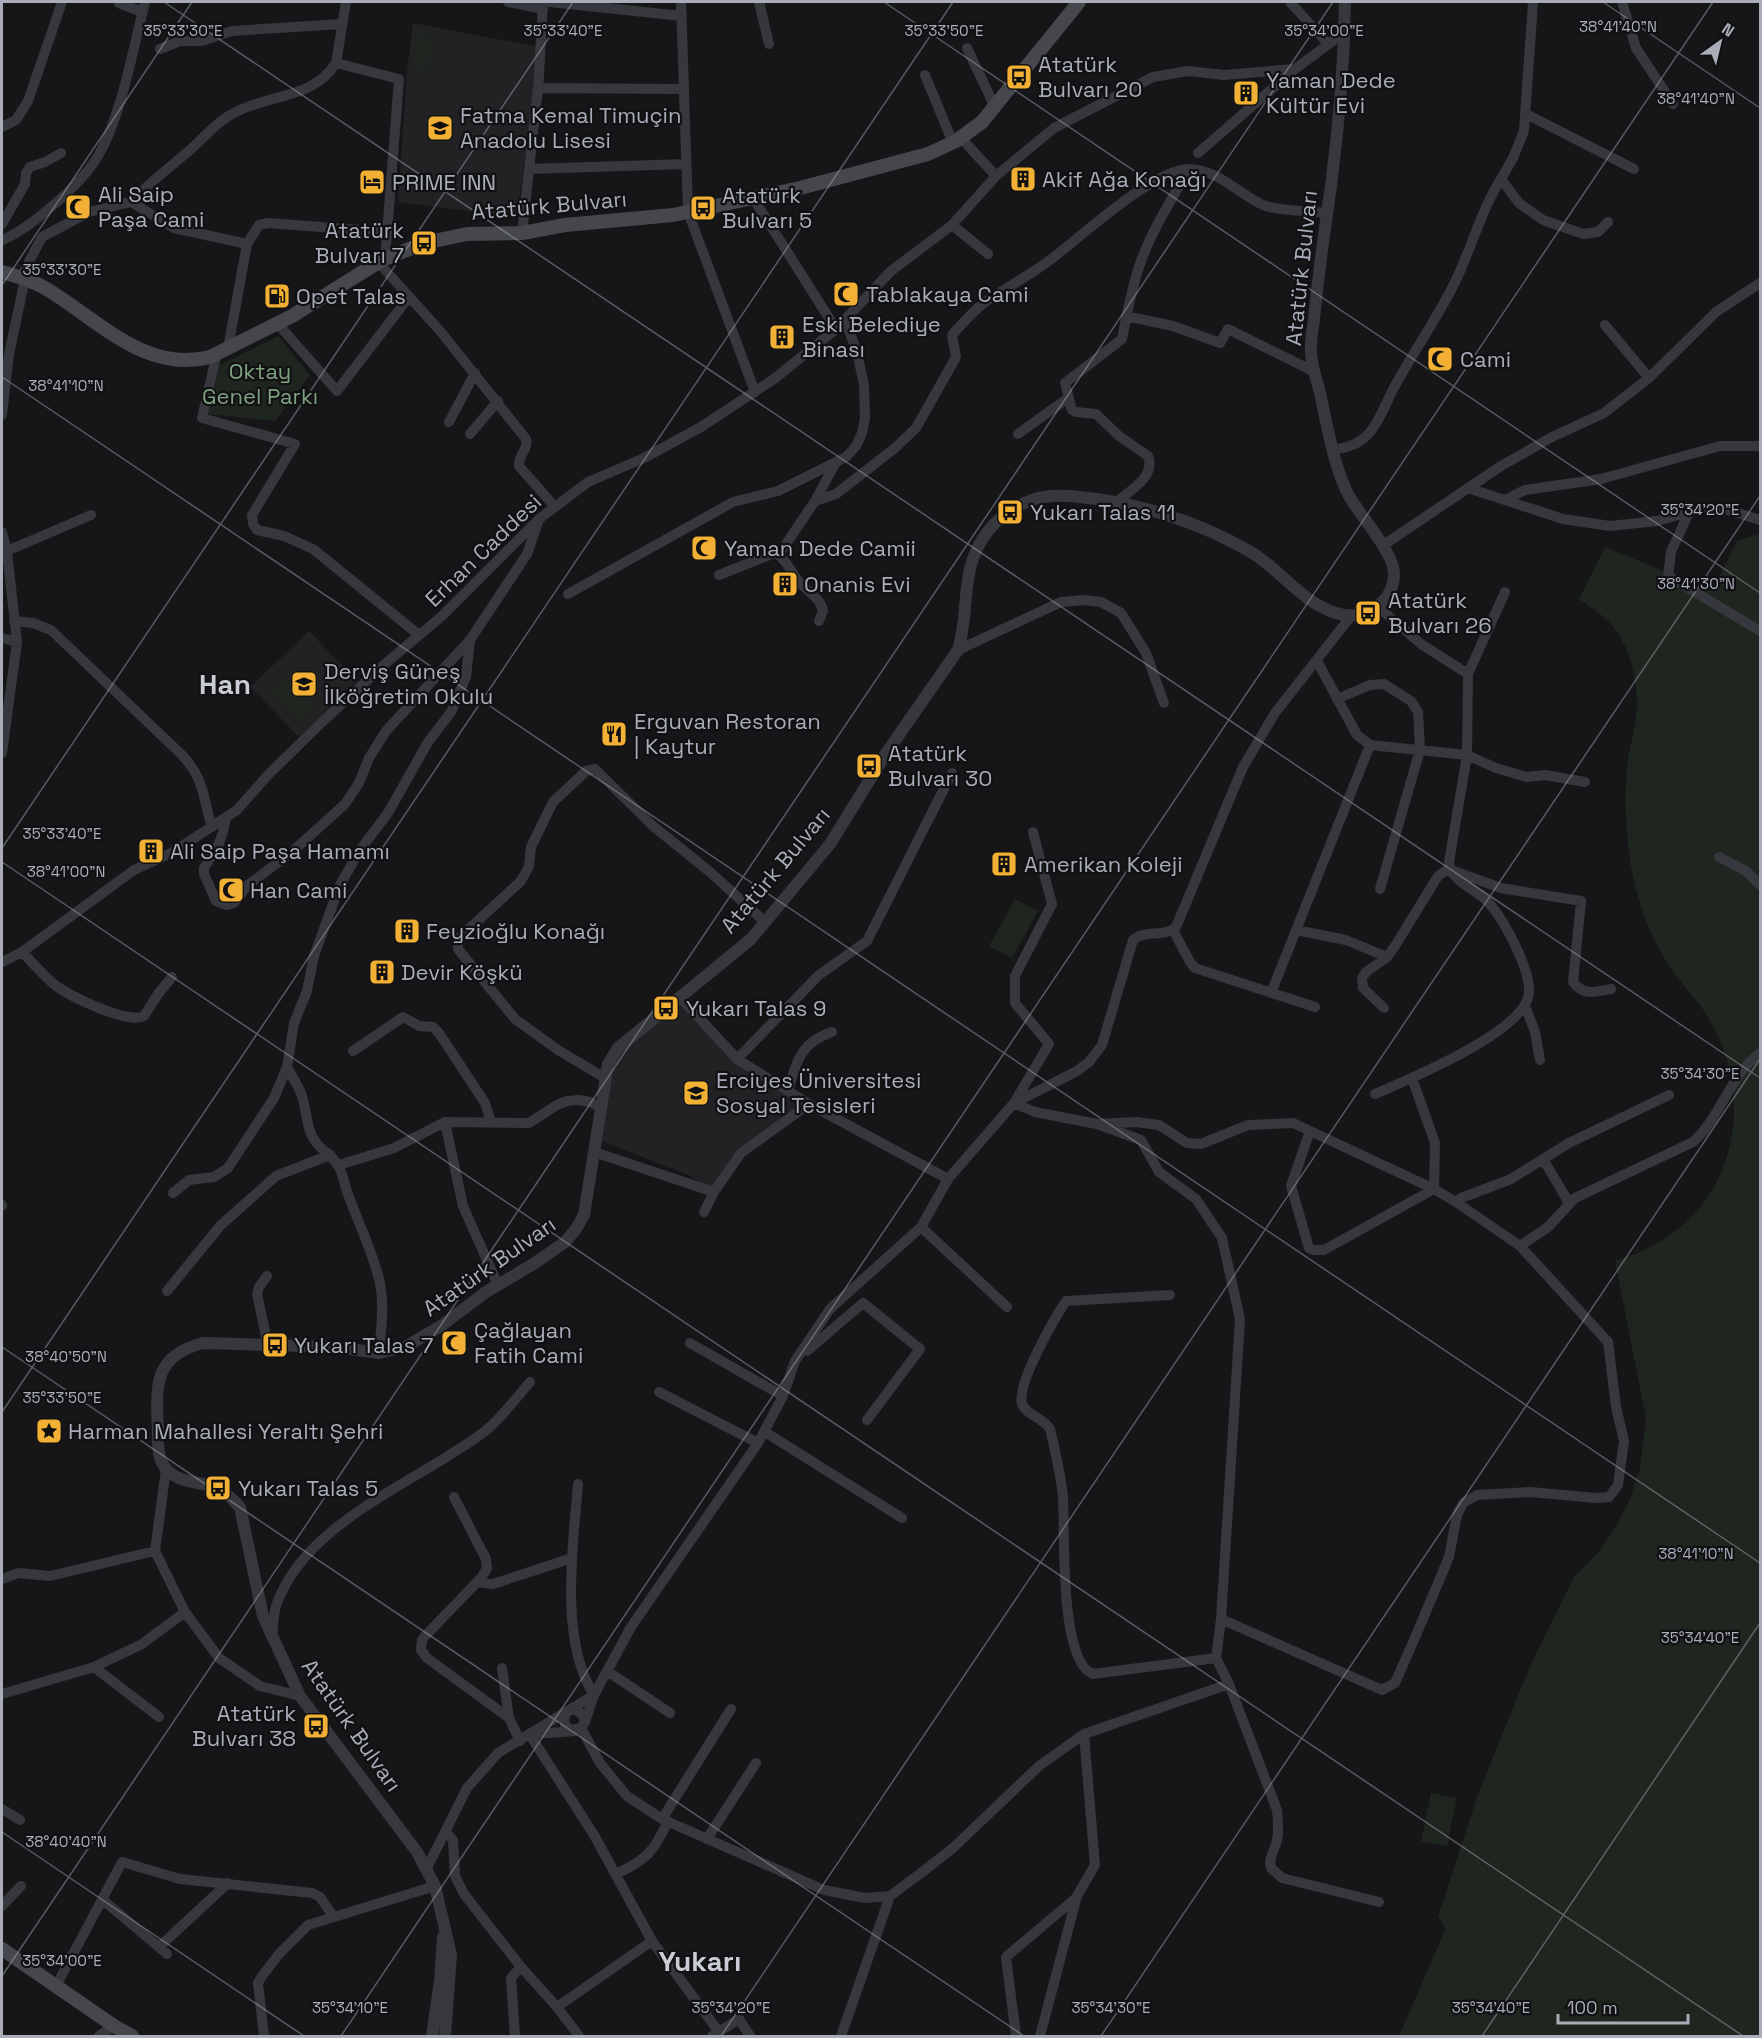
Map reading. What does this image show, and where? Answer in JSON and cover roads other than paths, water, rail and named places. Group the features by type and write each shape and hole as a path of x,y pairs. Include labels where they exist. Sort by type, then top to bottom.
{"main road":[{"name":"Atatürk Bulvarı","path":"2,272 45,288 125,341 156,357 185,361 201,359 223,351 277,323 382,261 409,248 452,236 522,233 565,225 673,215 917,158 957,141 982,122 1079,2"},
{"path":"2,1949 132,2037"}],"street":[{"path":"2,127 16,120 28,101 62,2"},
{"path":"2,240 13,236 49,210 74,187 96,158 113,124 143,7 120,2"},
{"path":"2,415 9,354 23,278 42,237 89,212 131,202 223,120 248,106 304,90 325,77 336,63 346,2"},
{"path":"508,2 682,16"},
{"path":"681,2 687,212 755,392"},
{"path":"759,2 769,44"},
{"path":"1290,2 1328,44"},
{"name":"Atatürk Bulvarı","path":"1345,2 1338,121 1311,353 1333,450 1348,494 1389,556 1393,568 1394,581 1391,590 1378,607"},
{"path":"1333,450 1362,440 1372,429 1395,384 1452,288 1486,203 1520,144 1526,114 1533,2"},
{"path":"1622,2 1636,48 1673,104"},
{"path":"522,233 545,4"},
{"path":"160,49 180,41 202,42 232,31 342,24"},
{"path":"1198,153 1295,69 1345,32"},
{"path":"967,48 995,106"},
{"path":"336,63 399,79 387,232 382,261 409,297 476,373 526,439 527,445 518,459 520,469 555,507"},
{"name":"Erhan Caddesi","path":"2,962 22,952 134,870 173,852 237,810 268,775 321,723 386,663 442,616 498,563 539,519 588,482 653,453 701,427 774,379 836,329 891,271 952,225 996,176 1054,128 1153,77 1188,71 1224,75 1295,69"},
{"path":"925,75 957,141 996,176"},
{"path":"538,88 682,89"},
{"path":"522,233 538,88"},
{"path":"1526,114 1634,169"},
{"path":"2,224 26,184 26,173 30,167 61,153"},
{"path":"530,169 686,164"},
{"path":"1117,502 1149,473 1148,456 1119,436 1096,414 1074,411 1065,383 1122,339 1129,300 1141,261 1155,228 1190,169"},
{"path":"815,501 836,494 895,448 916,428 956,357 952,335 970,315 984,303 1050,260 1136,193 1176,171 1190,169 1215,176 1265,207 1327,213"},
{"path":"1501,179 1519,203 1544,220 1583,234 1598,232 1608,222"},
{"path":"753,198 836,329"},
{"path":"131,202 174,228 247,244"},
{"path":"387,232 265,223 257,227 247,244 223,351 202,418 295,444 252,515 255,527 261,531 295,540 313,549 419,635"},
{"path":"952,225 988,254"},
{"path":"1382,546 1501,466 1552,437 1604,413 1648,378 1716,312 1761,283"},
{"path":"277,323 337,391 409,297"},
{"path":"1126,316 1173,326 1220,343 1228,329 1315,372"},
{"path":"568,594 733,502 778,490 846,457 856,446 865,418 864,386 845,320"},
{"path":"1605,325 1648,378"},
{"path":"449,422 476,373"},
{"path":"1018,434 1068,398"},
{"path":"470,434 498,401"},
{"path":"1505,500 1525,490 1602,479 1720,446 1761,446"},
{"path":"719,575 782,550 815,501 836,462"},
{"path":"1468,488 1563,519 1610,526 1658,521 1703,508 1722,508 1761,520"},
{"name":"Atatürk Bulvarı","path":"445,2037 451,1955 435,1886 417,1852 300,1696 263,1616 240,1507 218,1488 181,1479 166,1468 158,1451 156,1395 159,1379 171,1359 185,1347 203,1343 334,1347 379,1353 405,1347 441,1326 498,1285 565,1242 584,1215 608,1064 618,1048 751,939 830,844 887,752 958,650 963,634 967,579 975,553 989,530 1018,507 1044,497 1073,496 1117,502 1159,512 1203,528 1252,553 1312,603 1332,612 1351,616"},
{"path":"1689,512 1671,552 1668,576 1761,631"},
{"path":"7,551 91,515"},
{"path":"226,818 221,839 206,863 204,874 216,901 227,905 234,903 248,885 293,851 345,804 359,783 369,758 386,730 470,640 528,554 539,519"},
{"path":"2,532 7,551 17,642 2,753"},
{"path":"775,552 789,564 797,579 820,603 823,611 819,621"},
{"path":"1375,1094 1452,1059 1484,1040 1513,1018 1524,1005 1529,993 1528,978 1511,939 1488,902 1474,889 1456,878 1451,870 1449,858 1467,755 1468,674 1505,592"},
{"path":"958,650 1061,602 1084,600 1101,602 1121,613 1146,653 1164,703"},
{"path":"1014,1103 1077,1071 1089,1062 1102,1045 1133,940 1139,935 1173,930 1179,922 1243,767 1275,713 1351,616 1368,613 1378,607 1421,644 1468,674"},
{"path":"14,621 33,623 51,630 182,755 195,769 202,785 205,807 212,827"},
{"path":"2,638 17,642"},
{"path":"173,1193 189,1180 214,1177 228,1168 274,1098 287,1067 294,1023 307,991 314,956 340,885 360,850 388,813 428,742 451,712 466,677 470,640"},
{"path":"1317,661 1357,735 1370,745 1467,755 1496,768 1527,777 1545,775 1585,782"},
{"path":"1337,699 1370,685 1384,684 1411,701 1418,712 1420,750 1380,889"},
{"path":"1271,993 1370,745"},
{"path":"605,1078 558,1050 515,1019 458,949 458,939 526,874 531,847 553,802 586,771 595,770 653,826 710,872 765,922"},
{"path":"737,1059 819,975 867,941 952,773"},
{"path":"580,1727 594,1695 631,1627 765,1432 783,1396 795,1361 830,1309 921,1227 948,1179 1014,1103 1049,1044 1015,1003 1016,976 1052,904 1033,832"},
{"path":"1719,857 1746,871 1761,885"},
{"path":"1384,1008 1363,988 1361,982 1366,972 1387,957 1438,876 1451,870 1501,888 1581,901 1573,982 1586,992 1611,989"},
{"path":"1173,930 1190,962 1196,968 1315,1007"},
{"path":"1296,930 1346,940 1387,957"},
{"path":"22,952 57,986 100,1009 133,1019 144,1016 172,977"},
{"path":"680,997 737,1059 809,1104 948,1179"},
{"path":"1524,1005 1535,1032 1540,1060"},
{"path":"353,1051 403,1017 419,1026 433,1027 485,1102 491,1122"},
{"path":"788,1091 800,1056 809,1043 832,1032"},
{"path":"1520,1246 1548,1227 1569,1203 1583,1194 1693,1142 1705,1128 1737,1076 1761,1053"},
{"path":"287,1067 300,1093 312,1139 339,1165 379,1280 381,1298 379,1353"},
{"path":"1412,1078 1435,1143 1434,1189"},
{"path":"1456,1203 1461,1198 1511,1179 1578,1138 1669,1095"},
{"path":"339,1165 394,1148 445,1122 529,1123 567,1101 590,1102 600,1107"},
{"path":"1014,1103 1035,1112 1097,1124 1141,1140 1159,1172 1196,1199 1222,1238 1240,1318 1221,1619 1216,1658 1229,1684 1277,1810 1279,1827 1270,1859 1274,1873 1282,1878 1379,1902"},
{"path":"704,1212 714,1192 741,1153 809,1104"},
{"path":"445,1122 463,1206 498,1285"},
{"path":"1097,1124 1136,1122 1159,1125 1187,1143 1201,1144 1248,1125 1293,1123 1434,1189 1520,1246 1608,1341 1616,1407 1624,1441 1618,1485 1609,1497 1596,1498 1530,1492 1477,1495 1463,1503 1457,1515 1449,1557 1395,1683 1382,1690 1221,1619"},
{"path":"1310,1131 1291,1186 1309,1248 1324,1250 1434,1189"},
{"path":"594,1152 714,1192"},
{"path":"167,1291 220,1226 276,1176 330,1155"},
{"path":"1544,1159 1569,1203"},
{"path":"921,1227 1007,1307"},
{"path":"267,1276 257,1294 268,1345"},
{"path":"1170,1295 1066,1301 1039,1348 1022,1390 1022,1403 1025,1409 1044,1421 1050,1429 1063,1494 1065,1598 1074,1646 1082,1666 1093,1674 1216,1658"},
{"path":"795,1361 863,1303 920,1349 867,1420"},
{"path":"690,1343 783,1396"},
{"path":"272,1638 275,1608 282,1591 311,1551 340,1524 485,1431 530,1382"},
{"path":"659,1392 758,1443"},
{"path":"765,1432 902,1518"},
{"path":"166,1468 155,1551 185,1612 219,1658 260,1686 300,1696"},
{"path":"578,1484 571,1596 582,1669 594,1695"},
{"path":"454,1497 486,1559 485,1573 425,1636 421,1650 427,1658 509,1718"},
{"path":"2,1580 18,1573 50,1576 155,1551"},
{"path":"477,1582 493,1584 572,1558"},
{"path":"2,1694 94,1668 142,1644 185,1612"},
{"path":"94,1668 159,1717"},
{"path":"502,1668 509,1718 520,1741"},
{"path":"607,1671 670,1713"},
{"path":"841,2037 890,1896 952,1848 1039,1766 1084,1734 1229,1684"},
{"path":"426,1870 467,1788 498,1753 594,1695"},
{"path":"580,1727 567,1728 564,1717 568,1711 575,1709 581,1712 580,1727 600,1763 627,1796 665,1820 824,1890 865,1898 890,1896"},
{"path":"616,1874 639,1863 657,1845 665,1820 731,1709"},
{"path":"530,1735 580,1727"},
{"path":"1040,2037 1077,1896 1095,1865 1084,1734"},
{"path":"530,1735 594,1835 652,1941 715,2034 739,2019 750,2037"},
{"path":"707,1839 756,1763"},
{"path":"2,1809 20,1820"},
{"path":"446,1832 453,1840 454,1867 459,1885 521,1967 557,2007 579,2037"},
{"path":"56,1986 122,1862 180,1879 312,1893 320,1897 333,1916"},
{"path":"103,1900 163,1951 228,1883"},
{"path":"2,1906 21,1886"},
{"path":"264,2037 258,1992 261,1976 308,1924 435,1886"},
{"path":"1016,2037 1006,1957 1077,1896"},
{"path":"432,2037 440,1981 444,1921"},
{"path":"557,2007 652,1941"},
{"path":"515,2037 511,1978 521,1967"},
{"path":"99,2037 114,2026"}],"place":[{"name":"Atatürk Bulvarı 20","path":"1019,77"},
{"name":"Yaman Dede Kültür Evi","path":"1246,93"},
{"name":"Fatma Kemal Timuçin Anadolu Lisesi","path":"440,128"},
{"name":"Akif Ağa Konağı","path":"1023,179"},
{"name":"PRIME INN","path":"372,182"},
{"name":"Ali Saip Paşa Cami","path":"78,207"},
{"name":"Atatürk Bulvarı 5","path":"703,208"},
{"name":"Atatürk Bulvarı 7","path":"424,243"},
{"name":"Tablakaya Cami","path":"846,294"},
{"name":"Opet Talas","path":"277,296"},
{"name":"Eski Belediye Binası","path":"782,337"},
{"name":"Cami","path":"1440,359"},
{"name":"Yukarı Talas 11","path":"1010,512"},
{"name":"Yaman Dede Camii","path":"704,548"},
{"name":"Onanis Evi","path":"785,584"},
{"name":"Atatürk Bulvarı 26","path":"1368,613"},
{"name":"Derviş Güneş İlköğretim Okulu","path":"304,684"},
{"name":"Erguvan Restoran | Kaytur","path":"614,734"},
{"name":"Atatürk Bulvarı 30","path":"869,766"},
{"name":"Ali Saip Paşa Hamamı","path":"151,851"},
{"name":"Amerikan Koleji","path":"1004,864"},
{"name":"Han Cami","path":"231,890"},
{"name":"Feyzioğlu Konağı","path":"407,931"},
{"name":"Devir Köşkü","path":"382,972"},
{"name":"Yukarı Talas 9","path":"666,1008"},
{"name":"Erciyes Üniversitesi Sosyal Tesisleri","path":"696,1093"},
{"name":"Çağlayan Fatih Cami","path":"454,1343"},
{"name":"Yukarı Talas 7","path":"275,1345"},
{"name":"Harman Mahallesi Yeraltı Şehri","path":"49,1431"},
{"name":"Yukarı Talas 5","path":"218,1488"},
{"name":"Atatürk Bulvarı 38","path":"316,1726"}],"district":[{"name":"Han","path":"225,684"},
{"name":"Yukarı","path":"700,1961"}],"park label":[{"name":"Oktay Genel Parkı","path":"260,384"}]}
